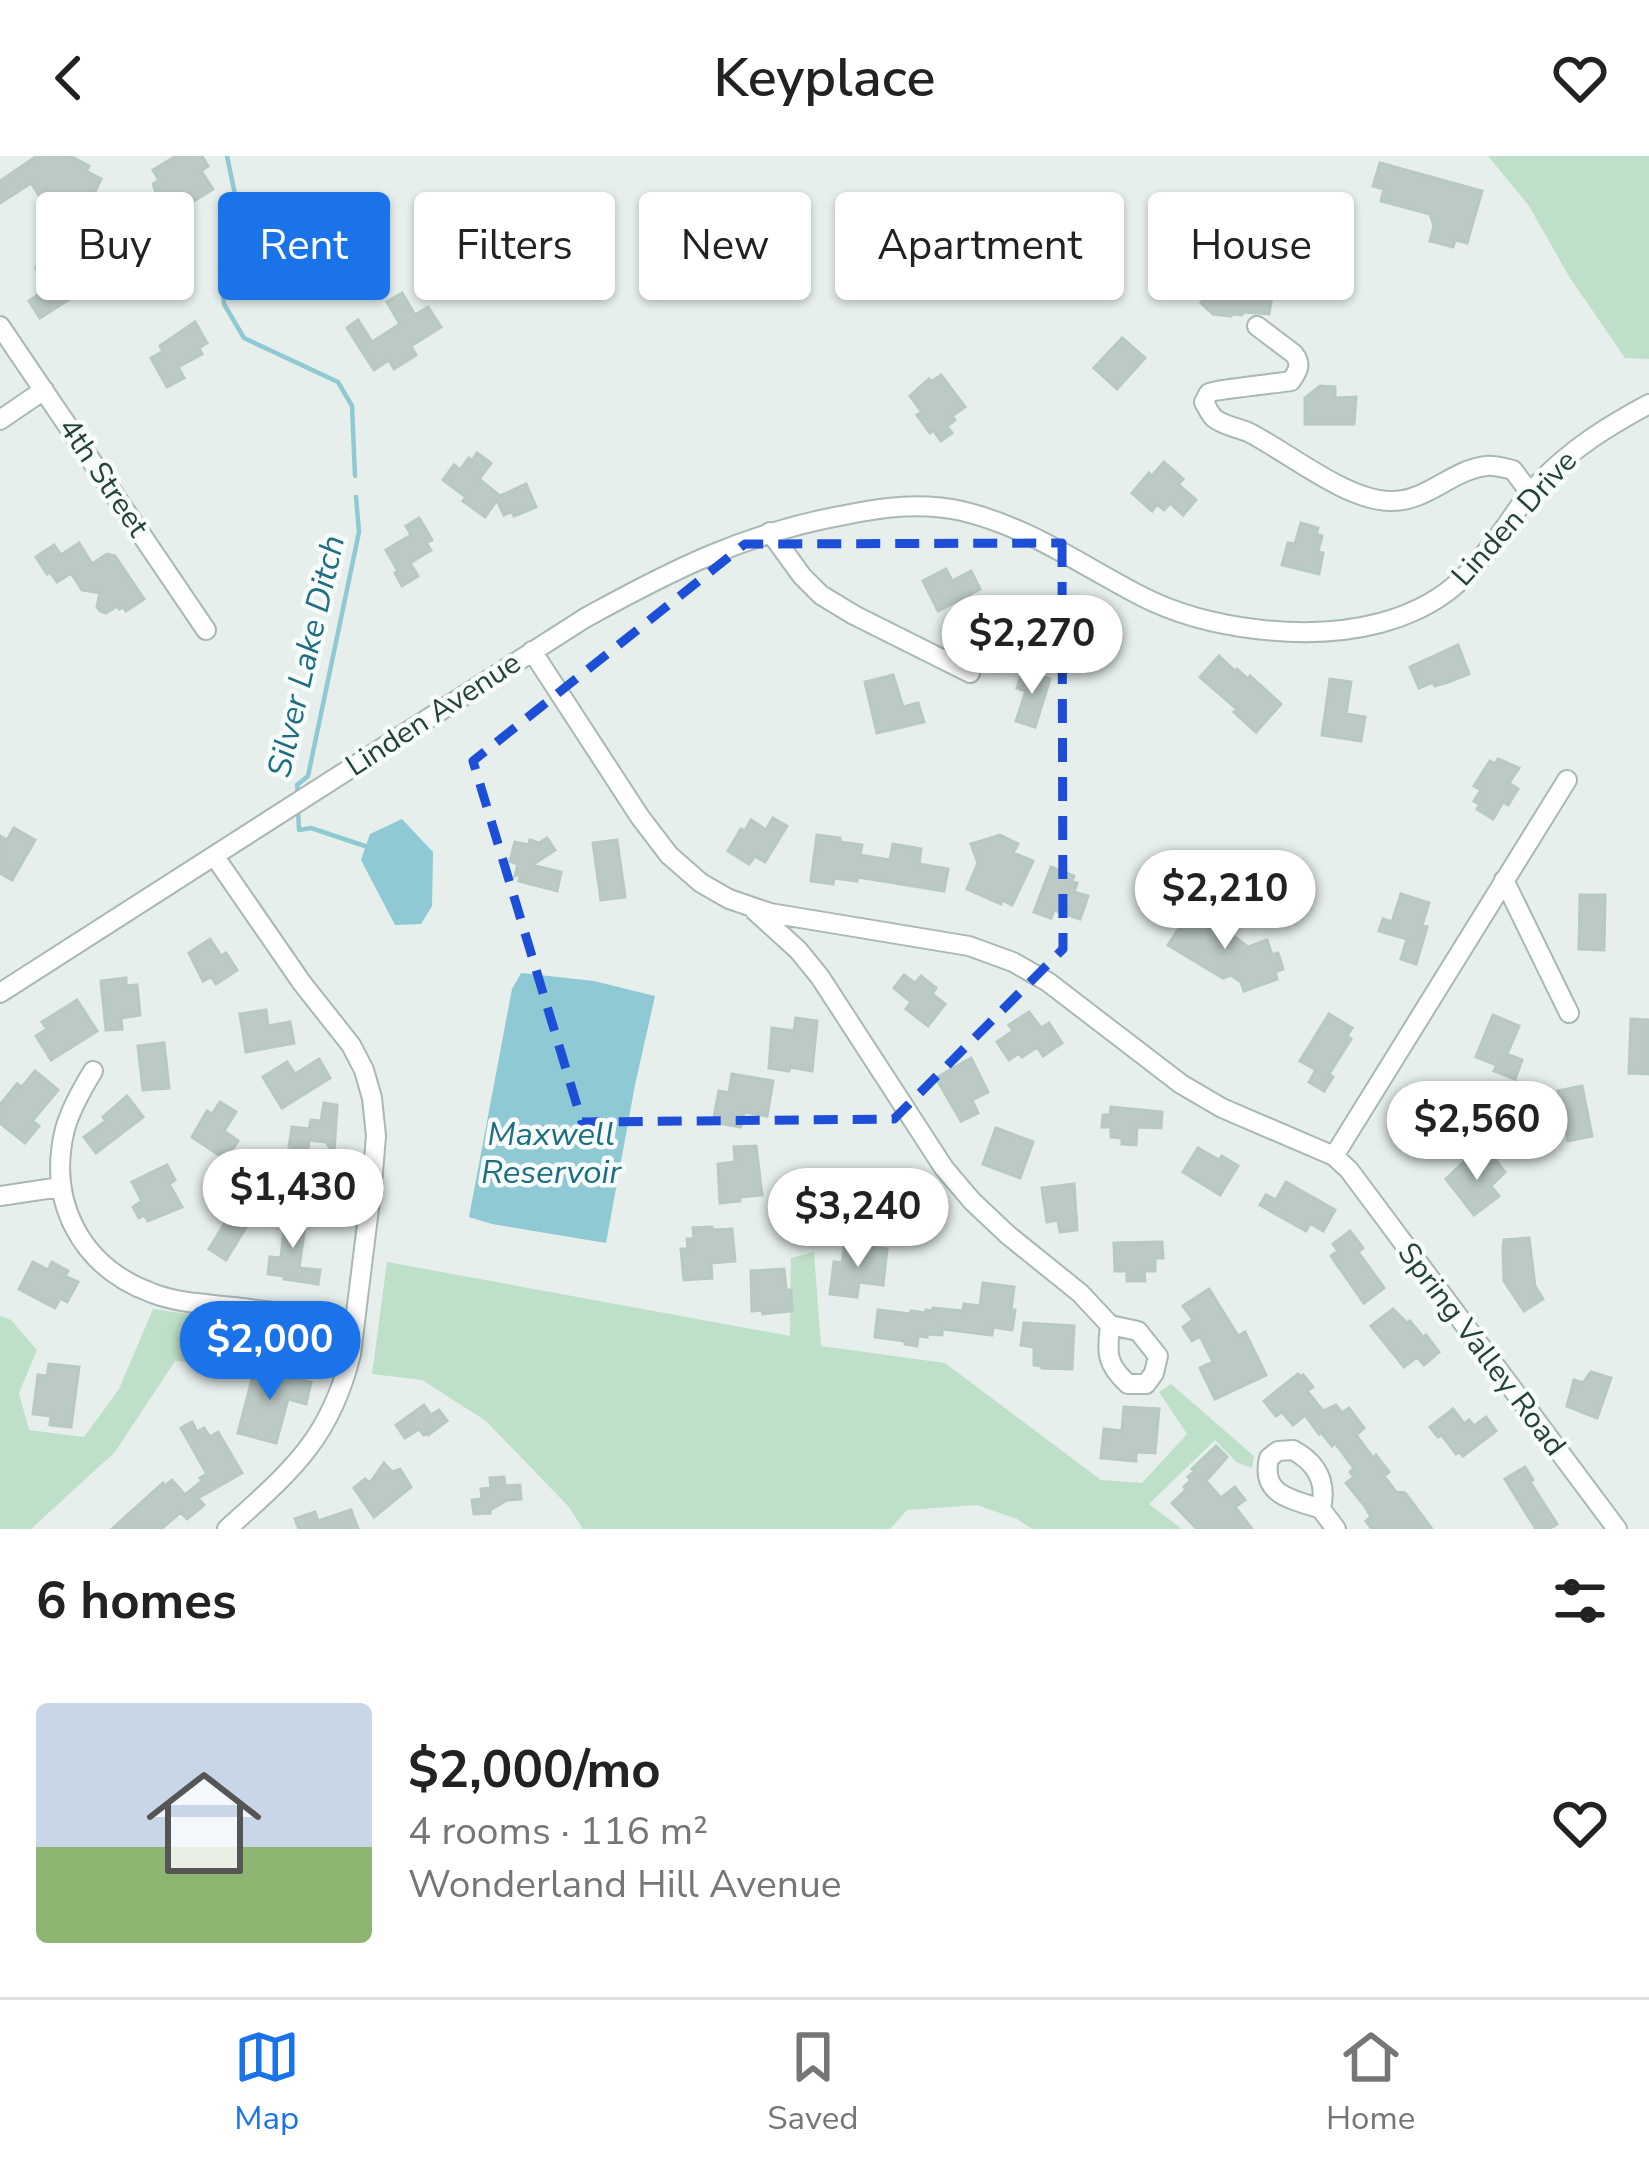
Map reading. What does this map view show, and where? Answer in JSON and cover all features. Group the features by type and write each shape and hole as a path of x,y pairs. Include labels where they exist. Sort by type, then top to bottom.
{"street":[{"name":"4th Street","path":"0,326 206,630"},
{"path":"1257,326 1294,354 1299,369 1292,381 1208,394 1204,401 1214,418 1369,497 1406,499 1489,465 1513,470 1529,493"},
{"path":"0,420 44,390"},
{"name":"Linden Drive","path":"828,518 914,506 961,511 1040,538 1144,598 1181,612 1270,630 1316,632 1378,623 1432,603 1456,587 1529,493 1575,448 1649,404"},
{"name":"Linden Avenue","path":"0,993 532,651 657,578 709,553 828,518"},
{"path":"770,532 821,595 970,673"},
{"name":"Spring Valley Road","path":"532,651 640,817 669,855 701,883 752,908 969,946 1013,962 1048,982 1180,1084 1222,1108 1334,1156 1617,1529"},
{"path":"1334,1156 1567,780"},
{"path":"215,857 351,1045 373,1098 376,1136 351,1354 343,1387 306,1454 227,1529"},
{"path":"1504,880 1569,1013"},
{"path":"752,908 820,977 944,1168 972,1202 1110,1325"},
{"path":"93,1071 66,1127 60,1187 73,1224 95,1257 141,1288 184,1301 355,1321"},
{"path":"260,1170 372,1184"},
{"path":"0,1196 60,1187"},
{"path":"1321,1509 1336,1529"}],"highlighted area":[{"path":"1062,543 1063,949 894,1119 582,1122 473,761 745,544"}],"green space":[{"path":"1488,156 1649,156 1649,359 1625,358 1570,278 1529,206"},
{"path":"814,1252 821,1346 945,1363 1101,1480 1142,1483 1187,1434 1159,1392 1171,1384 1254,1456 1252,1468 1236,1462 1215,1440 1149,1504 1182,1529 1032,1529 977,1505 907,1510 890,1529 583,1529 568,1506 486,1421 422,1380 372,1374 387,1262 790,1336 791,1258"},
{"path":"153,1309 335,1334 330,1374 175,1361 115,1452 31,1529 0,1529 0,1316 11,1320 37,1350 19,1393 29,1430 84,1437 119,1389"}],"water":[{"path":"402,819 433,852 432,906 421,924 395,925 361,860 370,834"},
{"name":"Maxwell Reservoir","path":"521,973 594,981 655,996 606,1243 469,1217 512,989"}],"building":[{"path":"37,156 70,156 101,179 95,192 37,192 31,183 0,203 0,181"},
{"path":"176,156 202,156 208,166 201,171 213,189 194,201 194,192 156,192 153,184 159,180 153,170"},
{"path":"1380,163 1482,191 1467,243 1455,240 1453,247 1430,241 1434,226 1430,214 1381,201 1384,189 1373,186"},
{"path":"402,293 415,315 428,307 441,327 411,346 416,355 394,369 389,360 374,370 347,328 358,320 372,342 400,324 387,302"},
{"path":"36,296 36,300 68,300 40,318 29,301"},
{"path":"1271,300 1269,314 1231,316 1213,314 1201,303"},
{"path":"195,322 207,343 199,348 202,354 178,367 184,378 167,387 151,358"},
{"path":"1122,338 1145,358 1117,389 1094,368"},
{"path":"941,375 965,407 952,416 955,420 947,426 952,433 941,441 917,415 922,412 910,396"},
{"path":"1320,386 1335,387 1335,398 1356,397 1354,424 1305,424 1305,398"},
{"path":"477,453 491,463 479,479 500,496 526,484 536,507 504,515 497,500 485,517 463,501 466,497 443,480 454,465 460,470"},
{"path":"1164,462 1196,500 1183,515 1170,503 1164,510 1157,504 1152,511 1132,493"},
{"path":"419,518 432,540 426,543 431,550 410,563 418,576 402,586 386,550 411,535 406,526"},
{"path":"1301,523 1318,528 1316,534 1322,536 1319,574 1282,565 1288,543 1295,544"},
{"path":"79,543 92,564 107,554 115,556 144,599 126,611 117,606 106,613 100,611 100,593 82,590 71,573 57,582 36,557 54,545 61,555"},
{"path":"946,569 952,581 971,571 980,589 938,611 923,581"},
{"path":"1458,645 1469,674 1419,688 1410,667"},
{"path":"1219,656 1281,704 1256,732 1200,677"},
{"path":"1023,670 1050,679 1035,727 1016,721 1026,691 1017,688"},
{"path":"893,675 903,707 918,703 924,722 877,733 865,682"},
{"path":"1330,679 1351,682 1346,714 1365,717 1361,741 1322,735"},
{"path":"1498,759 1519,768 1509,783 1518,789 1493,819 1477,809 1480,805 1474,801 1481,790 1474,786 1490,761 1495,764"},
{"path":"773,818 787,826 765,862 755,856 749,864 728,851 751,820 766,830"},
{"path":"14,828 35,840 12,880 0,873 0,836 7,840"},
{"path":"817,835 862,845 860,855 890,860 893,844 921,849 919,864 948,869 944,891 858,877 857,881 834,878 833,884 811,881"},
{"path":"1000,835 1018,844 1013,853 1033,861 1012,905 967,889 978,863 971,844"},
{"path":"547,838 555,850 532,865 561,872 557,891 519,881 521,874 515,876 518,864 510,861 515,842 529,845 530,840 539,843"},
{"path":"617,840 625,897 601,900 593,843"},
{"path":"1051,867 1074,876 1074,892 1088,896 1080,919 1054,910 1051,918 1034,912"},
{"path":"1401,894 1429,903 1416,964 1401,959 1407,939 1379,931 1383,919 1392,922"},
{"path":"1580,895 1605,895 1604,950 1579,949"},
{"path":"1194,906 1205,913 1209,923 1248,947 1267,940 1283,969 1275,972 1277,979 1244,991 1231,975 1223,978 1168,945"},
{"path":"210,939 237,970 216,984 211,977 203,981 189,953"},
{"path":"904,975 915,983 921,976 945,1004 928,1026 906,1009 911,1002 894,988"},
{"path":"126,978 126,986 137,985 140,1015 121,1018 122,1029 106,1030 101,981"},
{"path":"77,1000 97,1031 51,1060 36,1036 47,1029 42,1022"},
{"path":"266,1010 268,1026 290,1022 294,1043 246,1052 240,1014"},
{"path":"1029,1012 1041,1028 1049,1023 1062,1043 1043,1056 1037,1047 1009,1060 997,1042 1013,1031 1009,1025"},
{"path":"1329,1014 1352,1028 1324,1091 1309,1082 1316,1070 1300,1061"},
{"path":"1493,1015 1519,1026 1507,1054 1522,1060 1515,1079 1476,1057"},
{"path":"796,1018 817,1021 812,1071 769,1068 772,1028 794,1031"},
{"path":"1631,1019 1649,1020 1649,1074 1629,1073"},
{"path":"164,1043 169,1088 143,1090 138,1046"},
{"path":"971,1058 988,1092 972,1100 978,1113 961,1121 936,1078"},
{"path":"319,1059 330,1078 282,1108 263,1077 287,1062 295,1074"},
{"path":"35,1071 58,1090 32,1121 39,1126 25,1143 0,1123 0,1105"},
{"path":"732,1074 773,1081 767,1116 744,1112 741,1127 713,1122 719,1091 729,1093"},
{"path":"1582,1086 1592,1136 1568,1141 1558,1091"},
{"path":"127,1096 143,1117 96,1153 84,1137 106,1121 103,1117"},
{"path":"220,1102 236,1112 224,1131 238,1141 226,1160 192,1137 207,1111 212,1114"},
{"path":"324,1103 337,1105 334,1154 326,1142 309,1140 308,1149 289,1147 292,1127 309,1129 311,1120 321,1121"},
{"path":"1111,1107 1162,1112 1161,1128 1137,1127 1136,1145 1122,1144 1122,1138 1111,1137 1111,1127 1102,1127 1103,1115 1110,1115"},
{"path":"996,1128 1033,1142 1020,1178 983,1164"},
{"path":"756,1146 762,1195 720,1203 718,1164 735,1162 734,1147"},
{"path":"1198,1148 1238,1166 1220,1195 1183,1172"},
{"path":"1492,1155 1505,1172 1491,1186 1499,1196 1474,1215 1446,1179 1465,1161 1472,1170"},
{"path":"167,1165 175,1180 169,1184 182,1207 148,1221 144,1215 139,1218 133,1207 142,1201 132,1182"},
{"path":"1286,1182 1335,1210 1323,1231 1310,1223 1306,1231 1260,1205 1266,1195 1276,1200"},
{"path":"1074,1184 1077,1230 1060,1232 1058,1220 1047,1222 1042,1188"},
{"path":"875,1185 902,1188 900,1204 924,1207 920,1239 878,1238 880,1218 872,1217"},
{"path":"286,1210 307,1212 299,1268 320,1270 318,1284 268,1274 270,1257 281,1258"},
{"path":"231,1213 248,1224 226,1260 209,1249"},
{"path":"693,1228 732,1229 735,1261 711,1263 712,1278 684,1280 681,1249 688,1249 687,1239 694,1239"},
{"path":"1350,1231 1363,1248 1358,1252 1384,1288 1364,1303 1331,1256 1338,1251 1333,1244"},
{"path":"1529,1238 1535,1286 1543,1299 1524,1311 1504,1281 1503,1247 1504,1240"},
{"path":"1162,1242 1163,1258 1155,1258 1155,1271 1144,1271 1145,1281 1127,1281 1127,1271 1115,1271 1114,1243"},
{"path":"845,1244 887,1249 883,1285 859,1282 857,1297 830,1294 834,1262 842,1263"},
{"path":"33,1262 48,1270 52,1262 78,1282 67,1302 60,1298 55,1308 19,1289"},
{"path":"784,1269 792,1311 752,1311 751,1271"},
{"path":"983,1283 1014,1287 1012,1330 993,1327 992,1335 942,1329 942,1335 918,1336 917,1346 875,1337 878,1310 910,1314 933,1308 963,1311 964,1304 980,1306"},
{"path":"1209,1289 1238,1336 1245,1332 1266,1375 1215,1399 1200,1368 1213,1362 1200,1336 1192,1341 1183,1327 1193,1320 1183,1306"},
{"path":"1393,1309 1439,1352 1424,1365 1417,1357 1404,1367 1371,1326"},
{"path":"1024,1323 1074,1326 1072,1369 1034,1365 1034,1347 1021,1345"},
{"path":"49,1364 79,1367 71,1427 50,1425 51,1416 33,1414 38,1375 47,1376"},
{"path":"255,1368 311,1382 306,1404 288,1399 276,1443 238,1433"},
{"path":"1591,1372 1611,1378 1597,1418 1567,1406 1574,1380 1583,1383"},
{"path":"1298,1374 1313,1387 1307,1391 1323,1411 1336,1405 1342,1413 1349,1408 1364,1428 1356,1435 1389,1472 1384,1476 1396,1492 1405,1493 1432,1529 1372,1529 1366,1521 1371,1517 1346,1483 1354,1477 1350,1472 1354,1468 1335,1443 1332,1446 1319,1434 1305,1415 1293,1425 1282,1412 1276,1416 1264,1401"},
{"path":"424,1405 431,1415 439,1410 447,1421 428,1435 419,1429 405,1438 396,1425"},
{"path":"1124,1407 1159,1409 1155,1453 1136,1452 1136,1461 1101,1458 1104,1429 1122,1431"},
{"path":"1453,1409 1464,1424 1469,1420 1474,1426 1486,1417 1496,1431 1463,1456 1456,1454 1430,1427"},
{"path":"192,1422 197,1432 204,1428 210,1437 218,1432 242,1473 198,1498 204,1505 187,1519 181,1512 161,1529 112,1529 163,1483 172,1480 185,1495 202,1481 207,1474 181,1428"},
{"path":"1216,1446 1227,1457 1206,1481 1221,1498 1235,1487 1245,1500 1235,1507 1252,1529 1197,1529 1172,1503 1186,1490 1192,1469"},
{"path":"384,1463 392,1472 400,1469 411,1487 374,1517 354,1488 365,1479 370,1483"},
{"path":"1525,1467 1557,1524 1549,1529 1536,1529 1505,1479"},
{"path":"504,1477 505,1486 520,1485 521,1499 507,1500 490,1513 474,1514 472,1500 482,1499 481,1489 491,1488 490,1478"},
{"path":"351,1510 358,1529 299,1529 295,1519 315,1512 318,1521"}],"waterway":[{"name":"Silver Lake Ditch","path":"227,156 237,204 220,267 224,304 244,338 338,382 352,406 355,476"},
{"name":"Silver Lake Ditch","path":"298,792 297,785 308,776 359,532 356,497"},
{"name":"Silver Lake Ditch","path":"298,810 299,830 311,828 365,846"}]}
